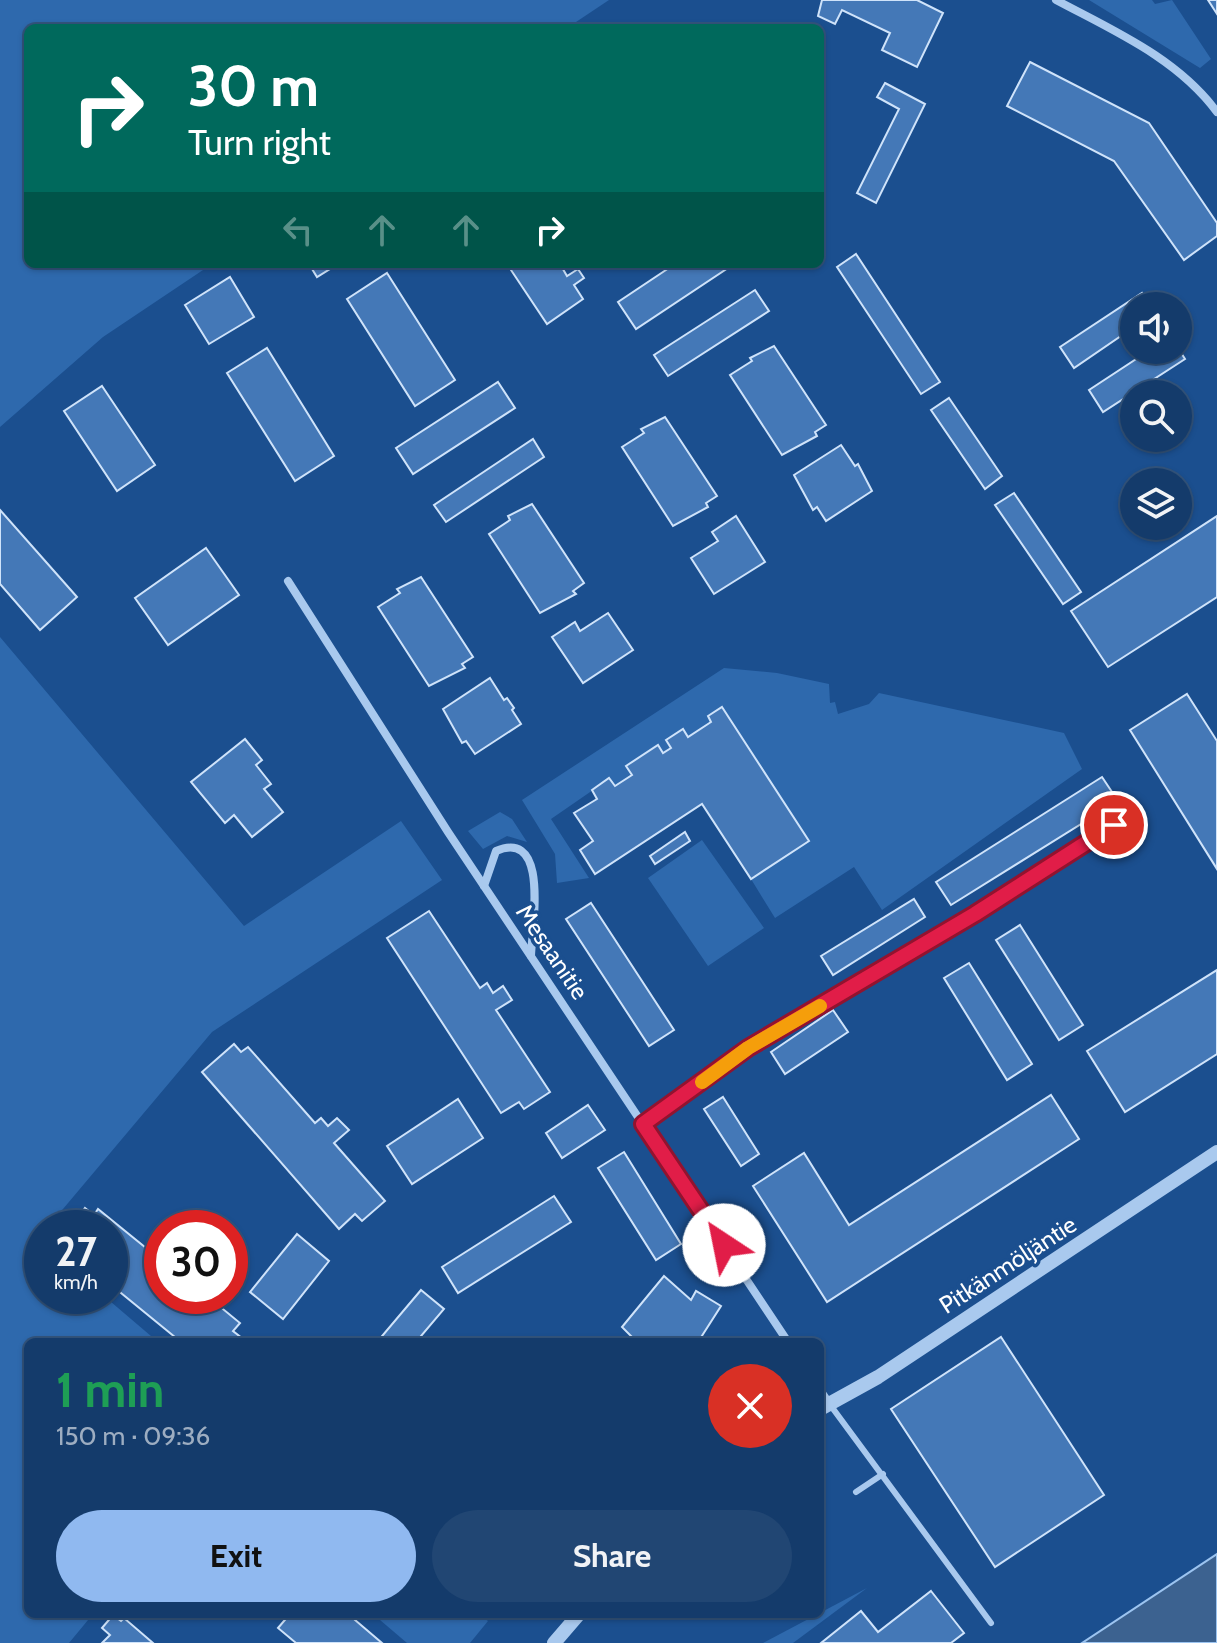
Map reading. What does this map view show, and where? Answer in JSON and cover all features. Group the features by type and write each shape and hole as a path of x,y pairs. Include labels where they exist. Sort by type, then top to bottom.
{"street":[{"path":"1056,0 1143,46 1199,88 1217,112"},
{"name":"Mesaanitie","path":"288,581 484,886 785,1338"},
{"path":"484,886 496,851 509,845 522,849 530,858 533,879 531,957"},
{"name":"Pitkänmöljäntie","path":"824,1406 878,1377 1217,1152"},
{"path":"554,1643 576,1618"}],"lane":[{"path":"643,1124 748,1048 975,914 1137,810"},
{"path":"824,1406 883,1474 991,1623"},
{"path":"856,1492 883,1474"}],"shaded area":[{"path":"0,0 609,0 573,24 24,24 24,268 206,268 103,337 0,427"},
{"path":"1089,0 1152,0 1155,4 1172,0 1211,59 1200,68"},
{"path":"0,637 244,926 401,821 442,880 212,1032 62,1210 24,1210 24,1314 125,1314 153,1338 24,1338 24,1618 90,1618 69,1643 0,1643"},
{"path":"724,668 777,673 829,684 830,703 835,702 838,714 869,704 879,693 1064,733 1082,769 882,910 854,867 775,918 751,879 808,841 722,708 708,716 711,722 688,737 666,740 671,748 663,753 658,746 626,766 632,775 615,786 609,779 551,819 589,878 557,883 555,854 522,800"},
{"path":"500,812 512,819 527,842 507,836 483,849 468,831"},
{"path":"702,840 764,928 708,966 648,878"},
{"path":"1217,1554 1217,1643 1082,1643"},
{"path":"867,1588 793,1643 763,1643 810,1618 824,1618 824,1611"},
{"path":"378,1618 484,1618 488,1621 470,1643 407,1643"}],"building":[{"path":"822,0 917,0 943,13 917,67 882,50 890,33 842,10 835,24 818,16"},
{"path":"1208,0 1217,0 1217,14"},
{"path":"1030,62 1149,123 1217,223 1217,236 1184,260 1114,161 1007,106"},
{"path":"885,83 925,104 876,203 857,193 899,109 877,97"},
{"path":"856,254 940,382 921,394 837,267"},
{"path":"311,268 332,268 317,277"},
{"path":"510,268 562,268 567,276 578,269 584,278 574,285 583,299 547,324"},
{"path":"669,268 728,268 636,329 618,302"},
{"path":"387,273 455,380 415,406 347,299"},
{"path":"230,277 254,317 209,344 185,305"},
{"path":"755,290 769,311 668,376 654,355"},
{"path":"1120,307 1120,337 1074,368 1060,347"},
{"path":"774,346 826,425 815,432 817,436 782,455 730,375 752,361 750,358"},
{"path":"267,348 334,456 295,481 227,373"},
{"path":"1129,364 1177,364 1153,380 1120,380 1120,401 1103,412 1089,390"},
{"path":"498,382 515,408 413,474 396,448"},
{"path":"102,386 155,465 117,491 64,411"},
{"path":"949,398 1002,476 985,489 931,410"},
{"path":"665,417 717,496 706,503 708,507 673,526 622,447 644,433 641,429"},
{"path":"533,439 544,457 446,522 434,505"},
{"path":"841,445 855,466 858,464 872,491 826,521 817,507 813,510 794,475"},
{"path":"1014,493 1081,592 1063,604 995,505"},
{"path":"532,504 584,583 573,591 576,594 540,613 489,534 510,520 508,516"},
{"path":"0,510 77,597 40,630 0,584"},
{"path":"736,516 765,562 714,594 691,558 718,541 712,532"},
{"path":"1217,516 1217,597 1108,667 1071,611 1180,540 1192,540 1192,532"},
{"path":"206,548 239,595 168,645 135,598"},
{"path":"421,577 473,657 462,664 465,668 429,686 378,607 400,593 397,589"},
{"path":"608,613 633,650 583,683 552,637 575,622 580,631"},
{"path":"490,678 504,700 507,698 514,708 512,710 521,724 475,754 466,741 462,743 443,709"},
{"path":"1187,694 1217,741 1217,869 1130,730"},
{"path":"722,707 809,841 751,879 702,804 595,874 580,850 593,841 574,813 597,799 592,790 609,778 615,786 632,775 626,766 658,745 663,753 671,748 666,740 683,729 688,737 711,722 708,716"},
{"path":"245,739 262,760 256,765 271,784 264,789 283,812 252,837 234,815 225,823 191,782"},
{"path":"1102,777 1118,801 951,905 936,882"},
{"path":"685,832 690,841 655,864 650,856"},
{"path":"914,899 925,917 833,975 821,956"},
{"path":"591,903 674,1030 649,1046 566,919"},
{"path":"429,911 480,988 487,983 493,993 503,986 512,1000 496,1010 550,1092 524,1109 519,1102 501,1113 387,938"},
{"path":"1020,925 1083,1025 1059,1040 996,940"},
{"path":"969,963 1032,1064 1007,1080 944,978"},
{"path":"1217,970 1217,1054 1125,1112 1087,1051"},
{"path":"833,1010 848,1032 785,1074 771,1052"},
{"path":"234,1044 241,1052 248,1047 315,1123 321,1118 328,1126 337,1118 349,1130 334,1143 385,1201 362,1221 355,1214 339,1229 202,1072"},
{"path":"1051,1095 1079,1139 827,1302 753,1186 804,1153 849,1225"},
{"path":"723,1097 759,1154 741,1166 704,1109"},
{"path":"458,1099 483,1138 412,1184 387,1146"},
{"path":"588,1105 605,1130 562,1158 546,1133"},
{"path":"624,1152 681,1244 656,1260 598,1168"},
{"path":"554,1196 571,1222 458,1293 442,1267"},
{"path":"128,1233 144,1246 144,1312 128,1299"},
{"path":"297,1234 329,1261 283,1319 250,1292"},
{"path":"664,1276 691,1300 696,1291 721,1306 701,1338 629,1338 631,1336 622,1327"},
{"path":"421,1290 444,1309 419,1338 380,1338"},
{"path":"147,1314 229,1314 240,1323 233,1331 242,1338 176,1338"},
{"path":"1001,1337 1104,1495 995,1567 891,1409"},
{"path":"931,1591 964,1633 951,1643 821,1643 861,1611 878,1632"},
{"path":"110,1618 121,1621 124,1618 153,1643 102,1643 110,1635 102,1628"},
{"path":"287,1618 353,1618 382,1643 296,1643 278,1628"}],"slow traffic":[{"path":"702,1082 748,1048 820,1006"}],"route":[{"path":"724,1245 643,1124 748,1048 975,914 1114,825"}]}
